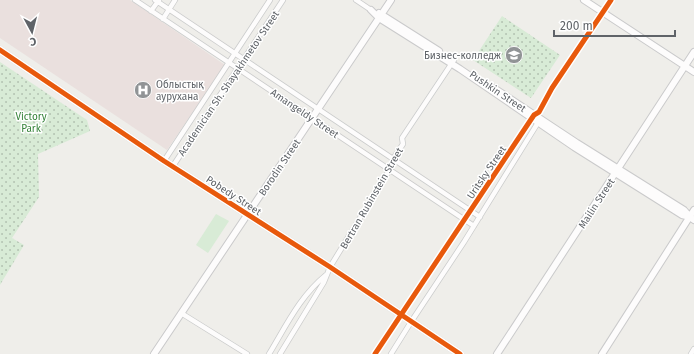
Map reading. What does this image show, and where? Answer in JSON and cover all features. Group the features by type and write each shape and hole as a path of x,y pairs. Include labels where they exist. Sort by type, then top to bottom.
{"street":[{"name":"Amangeldy Street","path":"135,0 474,226"},
{"path":"163,19 175,0"},
{"name":"Academician Sh. Shayakhmetov Street","path":"164,161 230,63 270,0"},
{"path":"274,0 281,2"},
{"name":"Pushkin Street","path":"356,0 688,216"},
{"name":"Borodin Street","path":"154,354 391,0"},
{"path":"584,0 694,72"},
{"name":"Uritsky Street","path":"391,354 480,217 552,88 611,0"},
{"name":"Amangeldy Street","path":"157,1 480,217"},
{"path":"152,11 157,1"},
{"name":"Academician Sh. Shayakhmetov Street","path":"173,166 281,2"},
{"name":"Pobedy Street","path":"0,50 164,161 248,214 460,354"},
{"name":"Mailin Street","path":"497,354 694,52"},
{"name":"Bertran Rubinstein Street","path":"326,275 390,170 393,159 402,144 402,138 452,62"},
{"name":"Uritsky Street","path":"375,354 470,211 537,117"},
{"path":"602,354 688,216 694,210"},
{"path":"269,354 300,303 316,284 326,275"},
{"path":"280,354 324,282 326,275"},
{"path":"181,314 247,354"},
{"path":"691,354 694,349"}],"shaded area":[{"name":"Облыстық аурухана","path":"0,0 130,0 225,65 167,150 0,38"}],"green space":[{"path":"502,16 560,55 531,98 473,60"},
{"name":"Victory Park","path":"0,62 87,120 90,131 38,154 39,197 12,238 24,245 0,285"},
{"path":"216,214 229,221 208,253 196,245"}],"cycle path":[{"path":"375,354 534,115 539,112 552,88 611,0"},
{"path":"0,50 164,161 330,267 460,354"}],"place":[{"name":"Бизнес-колледж","path":"514,55"},
{"name":"Облыстық аурухана","path":"143,90"}]}
